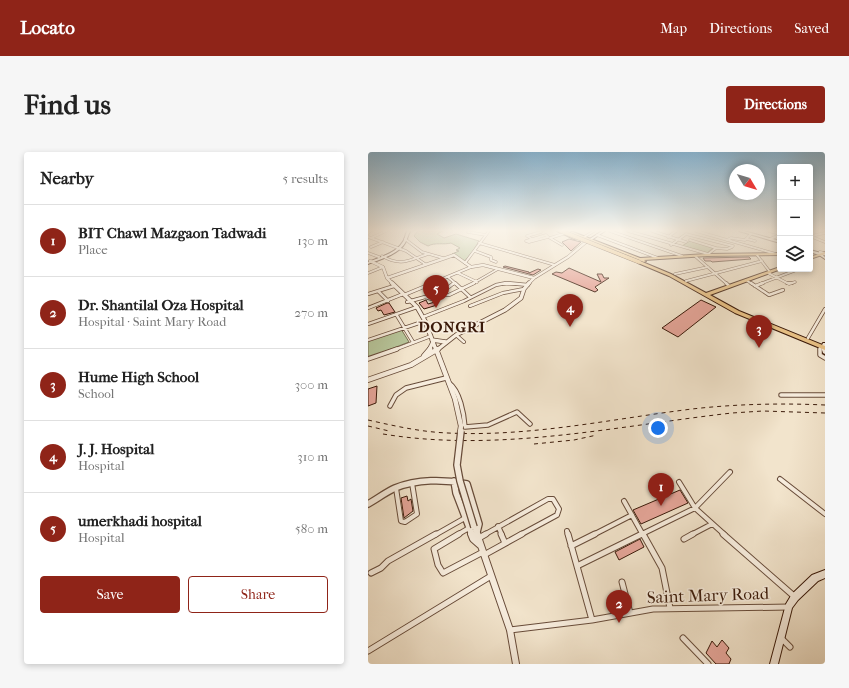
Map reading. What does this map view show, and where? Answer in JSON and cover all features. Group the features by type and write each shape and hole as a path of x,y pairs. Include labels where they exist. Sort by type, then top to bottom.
{"main road":[{"path":"369,262 385,255"},
{"path":"619,255 676,276 737,312 824,348"},
{"path":"624,255 640,261 658,258 702,255"},
{"path":"625,255 686,280 707,294 740,310 808,338 824,348"},
{"path":"752,255 757,255"},
{"path":"707,294 777,269"},
{"path":"774,664 788,607 795,597 815,578 825,574"}],"street":[{"path":"374,255 396,263 405,262 425,255"},
{"path":"413,255 418,257 425,264"},
{"path":"438,255 443,258"},
{"path":"387,278 454,255 471,267"},
{"path":"465,263 472,255"},
{"path":"485,255 491,257 492,260 496,262"},
{"path":"526,255 536,257 555,265"},
{"path":"368,380 397,371 421,359 456,335 506,310 521,298 524,289 534,278 571,255"},
{"path":"649,255 658,258"},
{"path":"757,255 769,272 777,278 789,284 795,282"},
{"path":"695,256 729,286"},
{"path":"686,280 762,261"},
{"path":"369,262 383,266"},
{"path":"368,308 404,295 471,267 481,265 534,278"},
{"path":"368,273 383,266"},
{"path":"383,266 387,278 409,302 416,307 423,317 459,413 460,426 457,466 460,481 475,531 510,630 516,664"},
{"path":"765,266 777,269"},
{"path":"676,276 708,267"},
{"path":"409,302 425,298 432,299 442,295 449,295 462,290 498,269"},
{"path":"755,286 792,272"},
{"path":"458,273 477,282"},
{"path":"448,277 470,297"},
{"path":"746,280 769,295 783,290"},
{"path":"442,295 441,293 454,283"},
{"path":"423,317 464,301 502,283 528,284"},
{"path":"368,294 394,286"},
{"path":"470,306 504,293 524,289"},
{"path":"378,291 388,301"},
{"path":"368,324 416,307"},
{"path":"808,338 825,309"},
{"path":"396,314 402,327 413,342"},
{"path":"368,340 402,327 425,321"},
{"path":"456,335 464,342"},
{"path":"368,359 413,342 432,339 447,342"},
{"path":"421,359 431,347 432,339"},
{"path":"824,348 820,355 825,358"},
{"path":"390,406 396,396 406,388 447,380"},
{"path":"447,380 453,386 464,412 465,427 488,425 517,412 530,424"},
{"path":"782,395 825,395"},
{"path":"577,566 696,508 730,472"},
{"path":"780,479 825,514"},
{"path":"454,481 456,492 465,518 475,531"},
{"path":"368,504 396,488 412,483 454,481 467,484 479,524 473,539 483,551"},
{"path":"679,482 696,508 712,524 795,597"},
{"path":"396,488 401,521 405,522 417,514 412,483"},
{"path":"548,499 553,499 559,509 557,515 505,543 483,551 442,573 434,549 475,531 498,526 548,499"},
{"path":"624,501 662,568 670,608"},
{"path":"571,546 632,515"},
{"path":"371,573 381,568 388,561 465,518"},
{"path":"684,539 712,524"},
{"path":"498,526 505,543"},
{"path":"567,531 592,620"},
{"path":"368,650 491,576"},
{"path":"622,582 630,613"},
{"name":"Saint Mary Road","path":"510,630 592,620 652,609 788,607"},
{"path":"683,638 708,664"},
{"path":"781,638 790,647"}],"green space":[{"path":"453,255 470,255 464,262"},
{"path":"401,329 409,342 368,358 368,341"}],"building":[{"path":"749,257 751,259 712,262 705,261 703,258"},
{"path":"505,266 529,273 538,269 541,270 533,275 503,267"},
{"path":"569,268 601,282 597,274 602,274 604,278 609,278 595,287 598,290 595,292 552,274 556,272 562,273"},
{"path":"426,300 428,304 435,302 437,305 424,309 419,303"},
{"path":"701,300 716,307 678,337 662,328"},
{"path":"389,303 395,312 384,315 381,310 378,311 376,308"},
{"path":"377,386 376,403 368,406 368,389"},
{"path":"680,490 688,503 641,524 633,510"},
{"path":"407,496 408,501 411,499 413,511 404,518 401,498"},
{"path":"640,539 644,547 619,560 615,552"},
{"path":"722,640 729,648 726,653 731,659 729,664 716,664 706,653 712,641 717,647"}],"railway":[{"path":"368,420 428,431 479,434 540,430 709,407 758,404 825,405"},
{"path":"383,434 427,439 470,441 514,439 558,436 732,413 763,411 825,413"},
{"path":"368,426 389,431"},
{"path":"534,444 574,440 597,435"}],"place":[{"name":"umerkhadi hospital","path":"436,308"},
{"name":"J. J. Hospital","path":"570,327"},
{"name":"Hume High School","path":"759,348"},
{"name":"BIT Chawl Mazgaon Tadwadi","path":"661,506"},
{"name":"Dr. Shantilal Oza Hospital","path":"619,623"}],"district":[{"name":"DONGRI","path":"452,327"}]}
